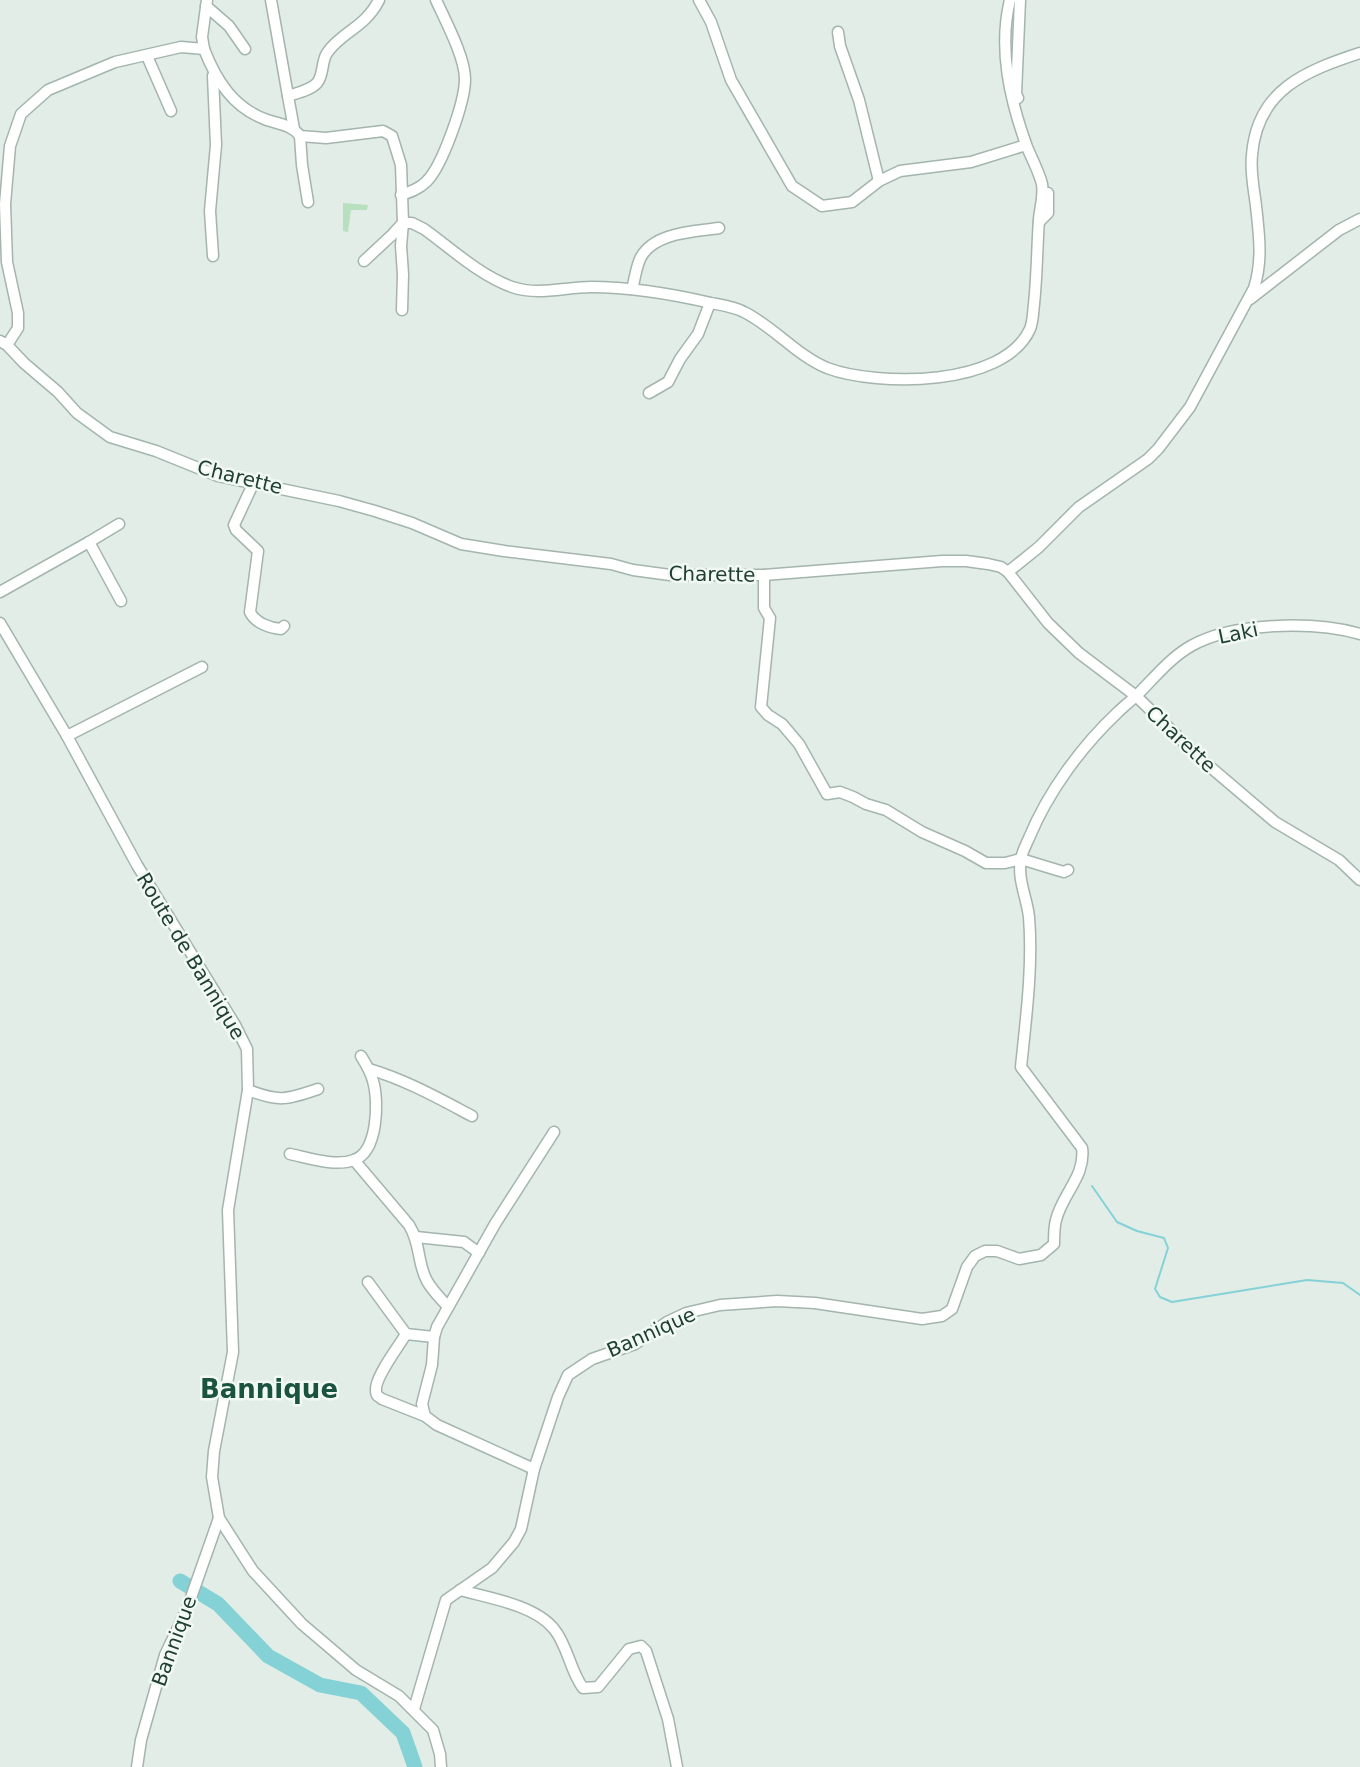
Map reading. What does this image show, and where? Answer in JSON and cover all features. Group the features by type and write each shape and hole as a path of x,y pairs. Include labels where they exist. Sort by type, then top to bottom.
{"street":[{"path":"272,0 308,202"},
{"path":"288,96 313,87 319,81 326,55 332,46 360,25 373,12 379,0"},
{"path":"402,195 420,188 435,171 460,109 465,78 459,54 436,0"},
{"path":"699,0 711,22 731,80 792,186 822,206 852,202 879,181 900,171 971,162 1026,145"},
{"path":"364,261 403,223 412,223 490,276 513,287 535,291 589,287 632,289 743,311 794,349 825,367 853,376 911,380 971,372 1005,357 1020,344 1030,327 1038,275 1042,186 1026,145 1008,82 1005,52 1006,18 1010,0"},
{"path":"1020,0 1016,94 1048,185 1048,213 1039,222"},
{"path":"207,3 202,37 204,49 213,72 223,88 247,112 297,132 326,138 383,131 392,136 401,165 403,223 401,246 404,274 402,310"},
{"path":"207,3 229,26 245,50"},
{"path":"838,32 840,46 859,100 879,181"},
{"path":"4,343 18,328 18,313 7,262 6,192 10,146 21,114 48,90 115,62 181,47 204,49"},
{"path":"1008,572 1039,547 1079,507 1148,459 1190,408 1256,280 1261,243 1251,169 1253,142 1258,123 1270,101 1290,84 1317,69 1360,53"},
{"path":"147,56 171,111"},
{"path":"213,72 216,145 210,211 213,256"},
{"path":"1247,301 1340,230 1360,219"},
{"path":"632,289 640,259 649,246 666,237 719,228"},
{"path":"649,393 668,382 680,359 698,334 710,303"},
{"name":"Charette","path":"4,343 58,392 76,413 110,437 156,451 218,476 254,482 375,511 412,523 461,544 610,564 670,575 764,575 942,561 966,561 1000,567 1008,572 1048,623 1079,653 1136,696 1202,760 1275,822 1339,860 1360,880"},
{"path":"254,482 234,525 236,530 258,551 250,612 259,622 277,629 284,626"},
{"path":"0,592 119,524"},
{"path":"89,542 121,601"},
{"path":"764,575 764,608 770,618 761,707 768,716 782,724 799,744 827,794 840,792 886,810 922,832 986,863 1020,860 1064,872 1068,870"},
{"name":"Route de Bannique","path":"0,623 67,736 137,865 235,1025 247,1049 248,1090 228,1210 233,1352 214,1450 212,1477 219,1518 253,1571 302,1624 356,1671 399,1696 433,1730 441,1767"},
{"name":"Laki","path":"1020,860 1038,815 1074,762 1117,713 1169,662 1192,645 1220,635 1280,625 1318,625 1360,634"},
{"path":"67,736 202,667"},
{"name":"Bannique","path":"414,1710 446,1600 492,1568 514,1542 521,1529 534,1469 558,1397 568,1375 592,1359 635,1344 667,1322 686,1313 720,1305 777,1301 815,1303 933,1319 952,1309 967,1267 975,1256 985,1251 997,1251 1019,1259 1041,1255 1054,1244 1056,1220 1083,1160 1082,1148 1020,1066 1028,996 1029,916 1021,881 1020,860"},
{"path":"290,1154 337,1162 354,1160 364,1154 372,1141 375,1126 374,1083 361,1056"},
{"path":"369,1069 424,1090 472,1116"},
{"path":"248,1090 273,1099 287,1099 314,1090"},
{"path":"425,1416 422,1404 432,1365 434,1337 448,1307 495,1224 554,1132"},
{"path":"354,1160 409,1225 416,1237 427,1281 448,1307"},
{"path":"416,1237 464,1242 479,1253"},
{"path":"368,1282 406,1334 434,1337"},
{"path":"406,1334 377,1381 375,1390 377,1395 534,1469"},
{"name":"Bannique","path":"137,1767 141,1740 165,1655 187,1609 219,1518"},
{"path":"460,1590 533,1612 541,1618 554,1629 583,1688 598,1687 629,1649 641,1646 646,1651 668,1719 677,1767"}],"green space":[{"path":"343,203 368,205 367,210 351,210 348,232 343,231"}],"waterway":[{"path":"1092,1186 1117,1222 1137,1231 1164,1238 1168,1248 1155,1289 1160,1297 1172,1302 1307,1280 1343,1283 1360,1295"},
{"path":"180,1581 218,1604 268,1656 320,1685 361,1693 403,1733 415,1767"}],"district":[{"name":"Bannique","path":"269,1389"}]}
